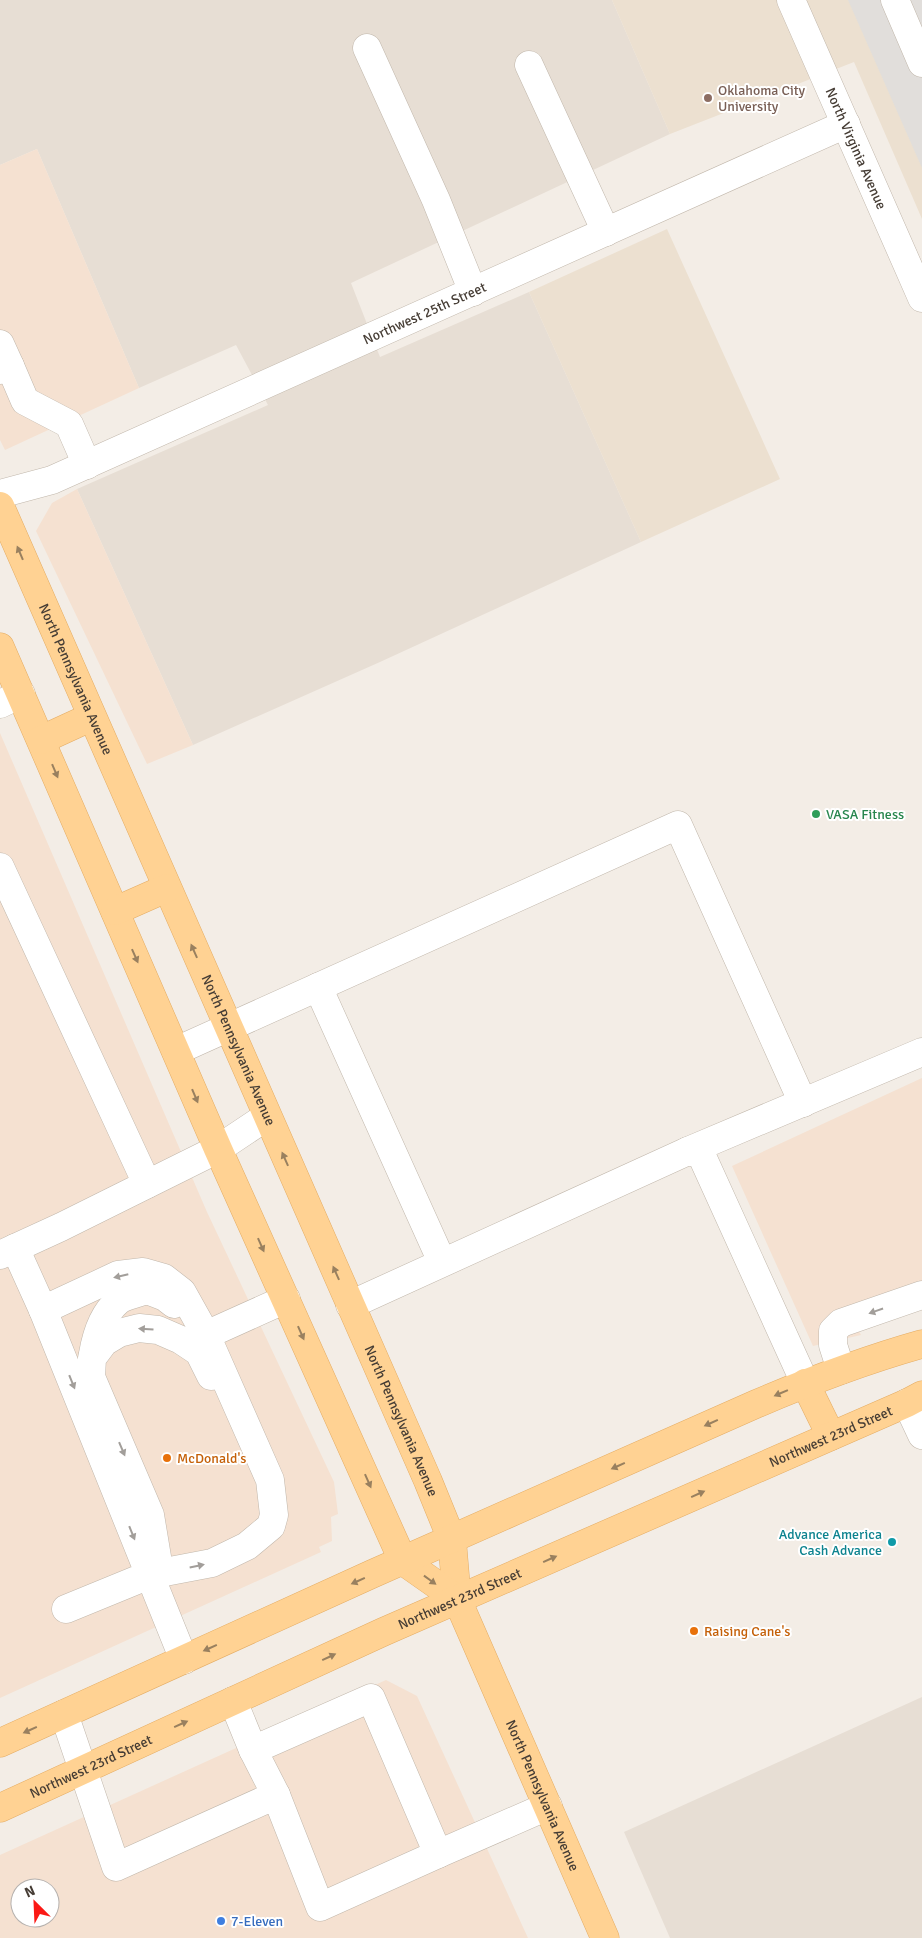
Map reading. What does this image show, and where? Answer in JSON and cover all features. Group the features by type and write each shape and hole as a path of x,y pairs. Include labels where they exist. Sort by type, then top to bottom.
{"main road":[{"name":"North Pennsylvania Avenue","path":"0,506 452,1540 457,1599 605,1938"},
{"path":"0,647 10,699 41,740 218,1149 403,1561 457,1599"},
{"path":"41,740 91,717"},
{"path":"115,911 167,888"},
{"path":"0,1743 403,1561 805,1383 889,1353 922,1344"},
{"path":"805,1383 831,1436"},
{"name":"Northwest 23rd Street","path":"0,1808 457,1599 914,1399"}],"street":[{"name":"North Virginia Avenue","path":"791,0 922,298"},
{"path":"895,0 922,63"},
{"path":"367,48 436,200 473,292"},
{"path":"529,66 606,232"},
{"name":"Northwest 25th Street","path":"0,494 52,480 87,465 846,124"},
{"path":"3,360 25,401 69,424 87,465"},
{"path":"176,1051 678,825 803,1103"},
{"path":"0,867 147,1184"},
{"path":"318,987 442,1262"},
{"path":"350,1305 688,1151 922,1052"},
{"path":"184,1660 154,1574 43,1310 8,1251 218,1149 266,1117"},
{"path":"688,1151 701,1154 805,1383"},
{"path":"43,1310 118,1275 143,1272 164,1278 182,1292 202,1343 270,1480 274,1515 272,1526 247,1546 212,1563 154,1574 66,1609"},
{"path":"154,1574 150,1515 91,1377 96,1337 106,1317 118,1301 147,1290 165,1296 175,1305 202,1343"},
{"path":"841,1370 833,1345 833,1331 841,1323 922,1295"},
{"path":"92,1358 104,1342 119,1333 139,1328 158,1330 181,1340 202,1343 286,1299"},
{"path":"914,1399 922,1435"},
{"path":"253,1750 371,1698 438,1854"},
{"path":"233,1701 253,1750 276,1795 320,1907 548,1806"},
{"path":"64,1714 116,1867 276,1795"}],"shaded area":[{"path":"0,0 612,0 670,134 351,283 380,357 529,292 641,542 380,662 193,745 77,489 268,405 236,345 139,388 37,149 0,165"},
{"name":"Oklahoma City University","path":"612,0 922,0 922,219 854,62 670,134"},
{"path":"848,0 922,0 922,168"},
{"path":"37,149 139,388 5,450 0,440 0,165"},
{"path":"667,229 780,479 641,542 529,292"},
{"path":"77,489 193,745 147,764 36,531 52,503"},
{"path":"0,733 207,1212 334,1482 338,1514 331,1517 332,1541 319,1547 321,1552 0,1698"},
{"path":"922,1078 922,1291 854,1321 861,1335 813,1346 732,1166"},
{"name":"7-Eleven","path":"386,1680 417,1696 528,1938 0,1938 0,1855"},
{"path":"922,1697 922,1938 670,1938 624,1832"}],"place":[{"name":"Oklahoma City University","path":"708,98"},
{"name":"VASA Fitness","path":"816,814"},
{"name":"McDonald's","path":"167,1458"},
{"name":"Advance America Cash Advance","path":"892,1542"},
{"name":"Raising Cane's","path":"694,1631"},
{"name":"7-Eleven","path":"221,1921"}]}
